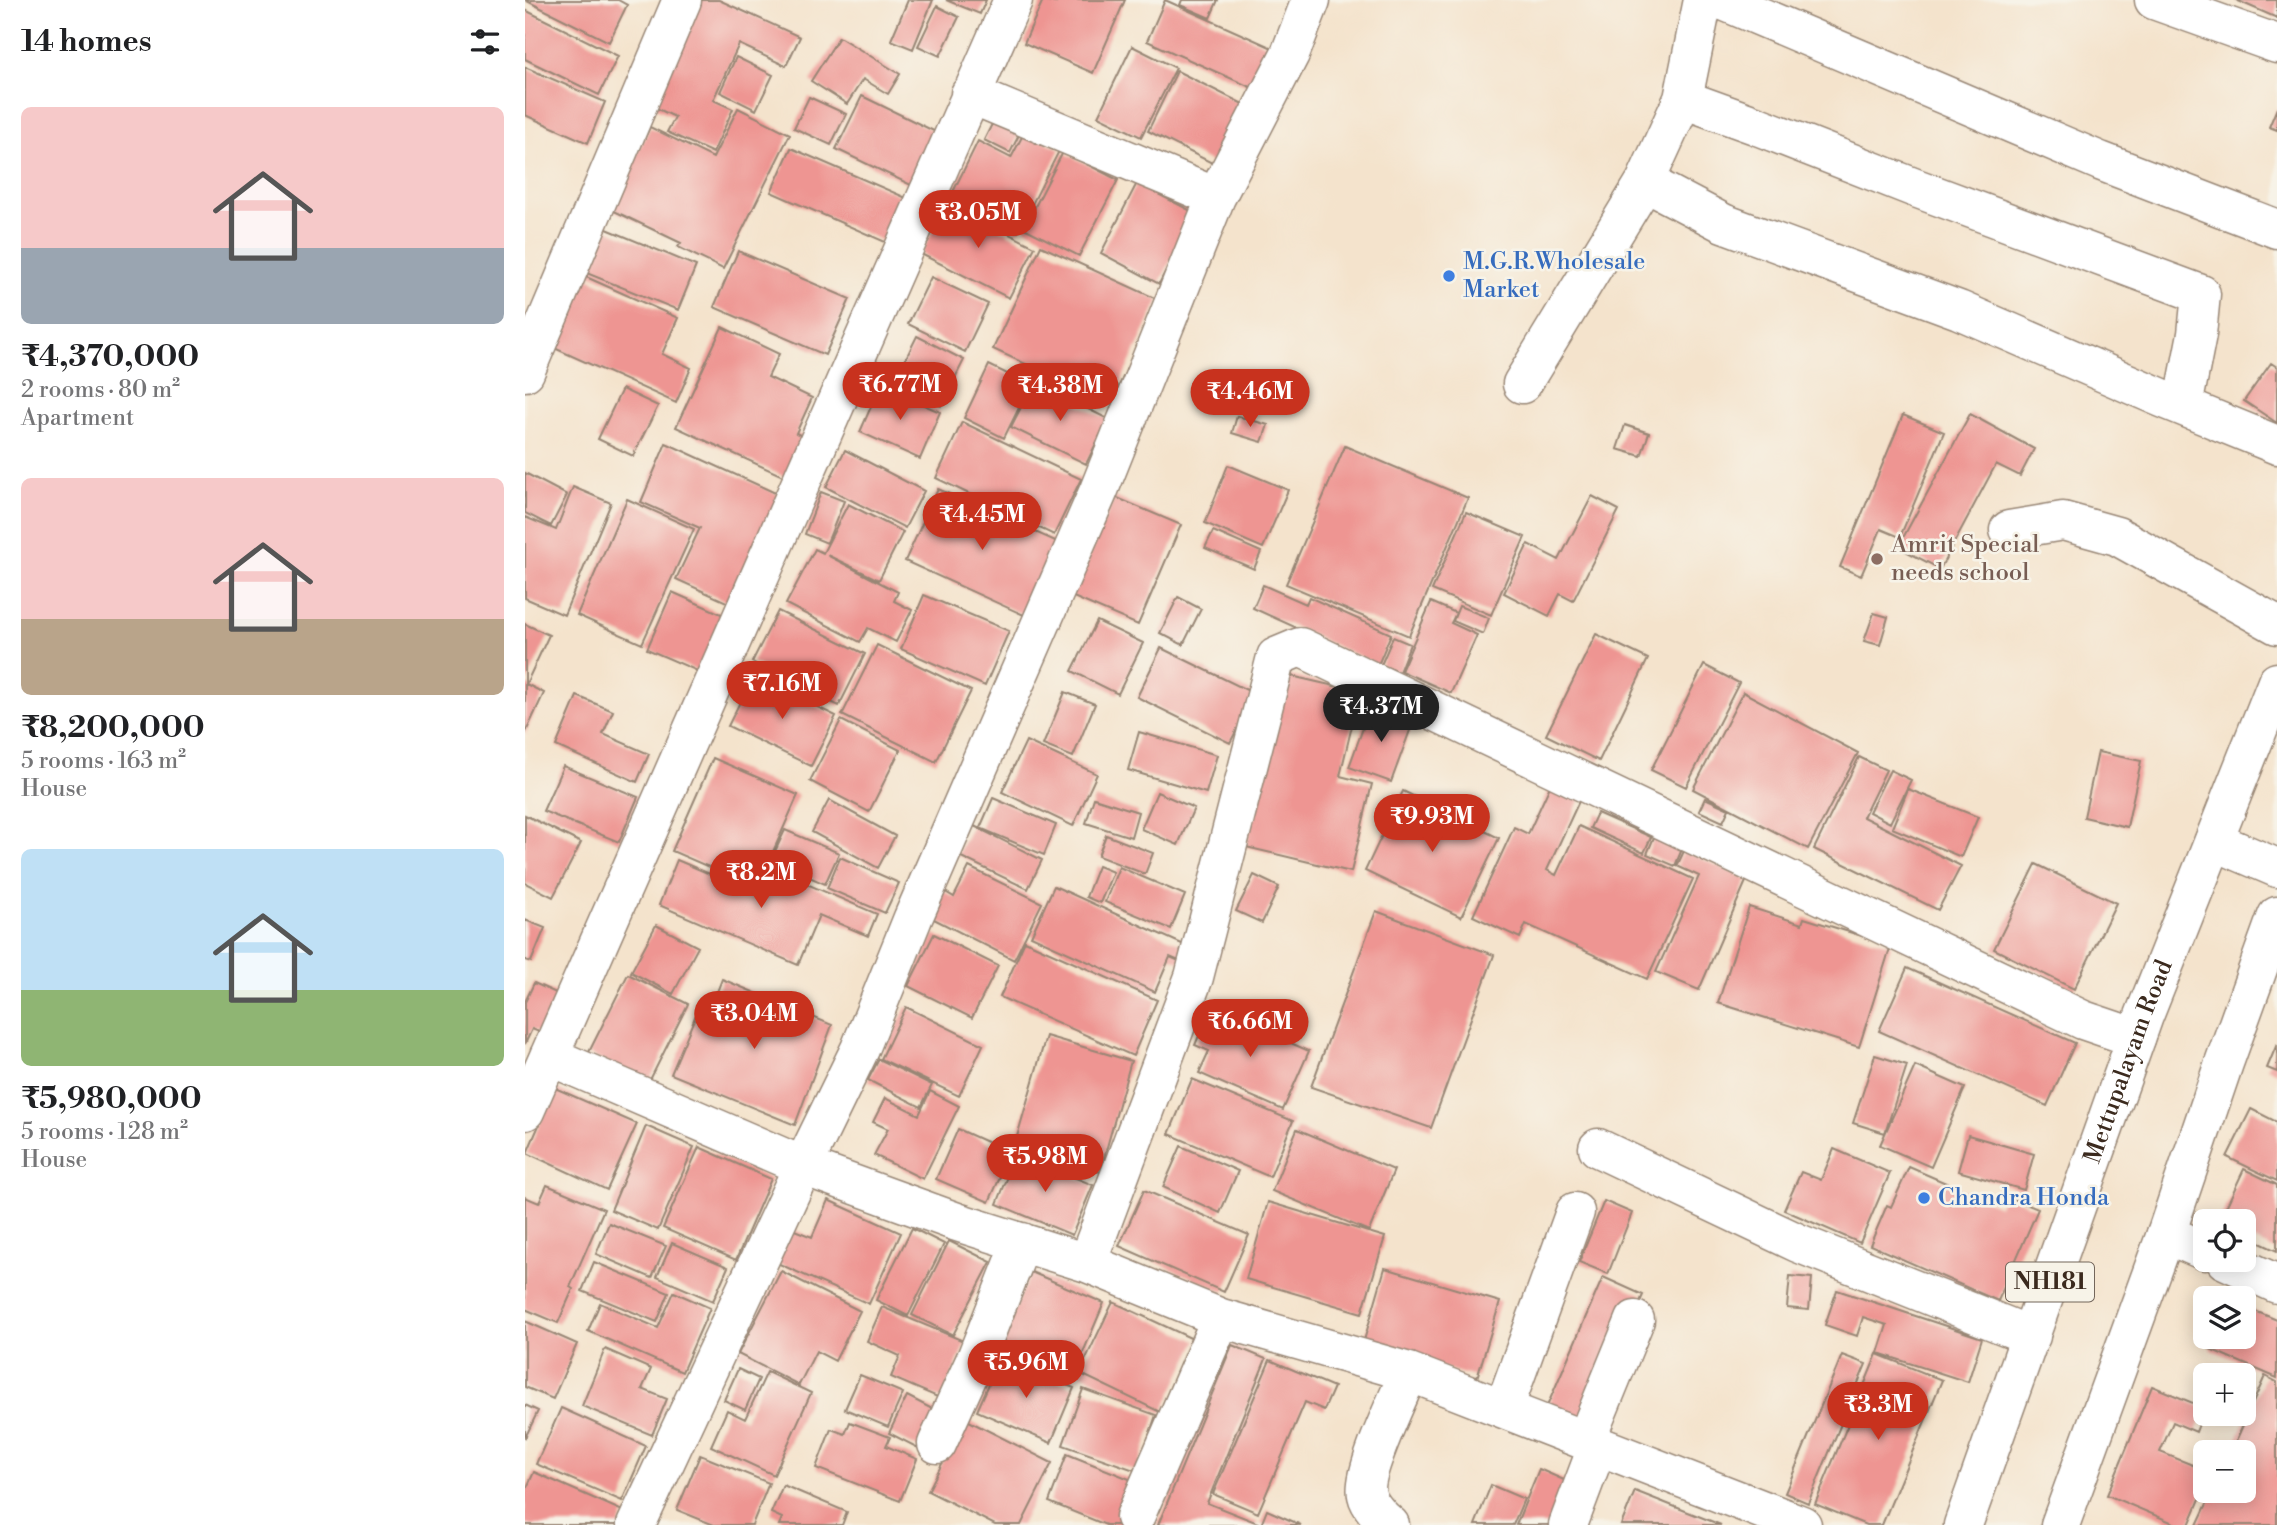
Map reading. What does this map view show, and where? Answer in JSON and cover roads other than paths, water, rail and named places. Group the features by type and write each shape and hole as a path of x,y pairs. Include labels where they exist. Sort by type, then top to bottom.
{"main road":[{"path":"525,372 682,0"},
{"path":"525,1111 1013,0"},
{"path":"636,1525 860,1049 913,918 1099,490 1216,197 1290,54 1311,0"},
{"path":"1523,384 1645,182 1683,99 1703,0"},
{"path":"1721,0 2026,130 2277,229"},
{"path":"2154,0 2277,44"},
{"path":"970,94 1216,197"},
{"path":"1683,99 2201,294 2197,334 2183,406"},
{"path":"1645,182 1723,223 1959,310 2277,444"},
{"path":"2009,530 2063,521 2117,536 2277,625"},
{"path":"1087,1264 1194,977 1276,657 1300,647 2083,1020 2136,1038"},
{"name":"Mettupalayam Road","path":"1963,1525 2136,1038 2277,682"},
{"path":"2214,841 2277,868"},
{"path":"2060,1525 2167,1234 2277,916"},
{"path":"549,1056 803,1166 957,1222 1087,1264 1221,1318 1409,1372 1801,1525"},
{"path":"1598,1148 1798,1243 2031,1336"},
{"path":"1504,1408 1575,1212"},
{"path":"2167,1234 2193,1246"},
{"path":"937,1444 977,1356 1022,1242"},
{"path":"2251,1272 2277,1284"},
{"path":"1135,1517 1221,1318"},
{"path":"1568,1525 1592,1442 1635,1320"},
{"path":"1390,1525 1367,1497 1366,1476 1409,1372"}],"place":[{"name":"M.G.R.Wholesale Market","path":"1449,276"},
{"name":"Amrit Special needs school","path":"1877,559"},
{"name":"Chandra Honda","path":"1924,1198"}]}
